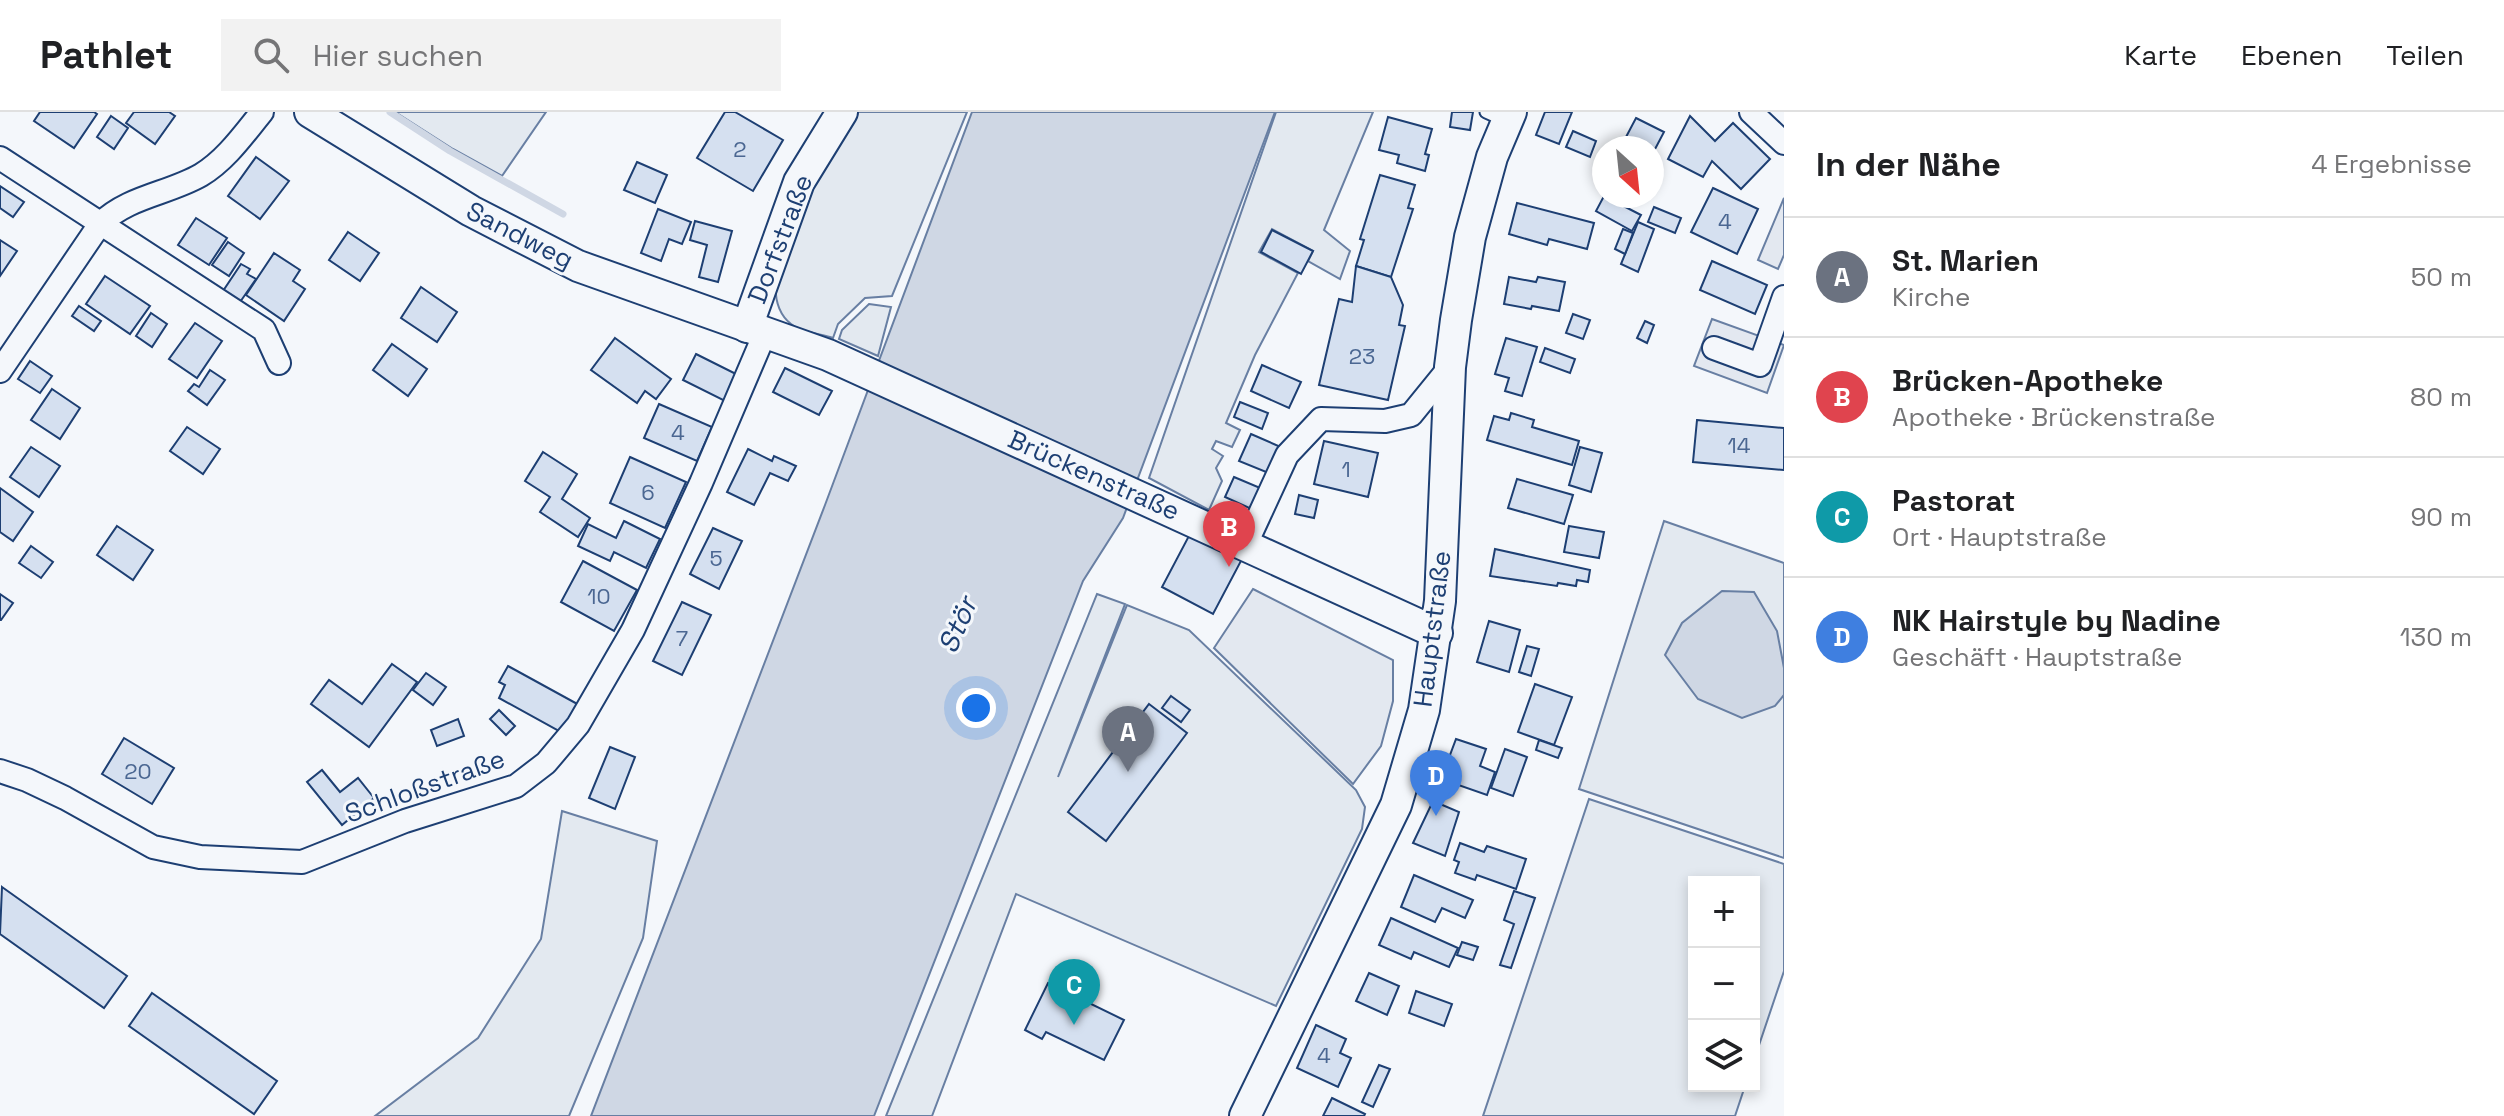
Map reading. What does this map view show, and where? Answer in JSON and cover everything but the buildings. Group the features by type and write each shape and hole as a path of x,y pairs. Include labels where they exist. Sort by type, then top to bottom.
{"street":[{"path":"0,371 100,224 112,212 201,175 227,153 262,112"},
{"name":"Sandweg","path":"310,112 471,211 578,266 756,330"},
{"name":"Dorfstraße","path":"756,330 799,182 842,112"},
{"path":"1751,112 1784,143"},
{"name":"Hauptstraße","path":"1245,1116 1396,805 1424,710 1437,633 1450,367 1470,237 1501,115"},
{"path":"0,158 264,330 279,363"},
{"path":"1714,348 1760,365 1784,297"},
{"name":"Brückenstraße","path":"756,330 841,361 1437,633"},
{"name":"Schloßstraße","path":"0,771 65,798 153,847 200,857 302,862 405,821 516,786 546,763 578,725 633,630 701,483 756,330"},
{"path":"1246,544 1287,455 1321,419 1385,421 1411,415 1450,367"}],"shaded area":[{"path":"395,112 546,112 502,176"},
{"path":"858,112 967,112 892,296 865,298 838,324 833,338 791,324 778,304 776,279 783,249 796,217"},
{"path":"1276,112 1373,112 1324,230 1350,251 1340,279 1308,261 1313,251 1272,229 1259,252 1298,273 1255,355 1226,423 1240,430 1232,447 1216,441 1212,449 1223,456 1216,468 1222,481 1209,510 1149,478"},
{"path":"1784,198 1784,255 1778,269 1758,260"},
{"path":"869,304 891,307 878,356 839,339 842,330"},
{"path":"1712,319 1784,345 1767,393 1694,366"},
{"path":"1664,521 1784,563 1784,858 1579,789"},
{"path":"1253,589 1393,660 1393,701 1381,746 1353,784 1214,648"},
{"path":"1097,594 1125,604 1058,777 1127,605 1189,630 1356,790 1365,807 1362,829 1276,1006 1016,894 932,1116 886,1116"},
{"path":"1589,799 1784,864 1784,971 1760,1042 1760,876 1688,876 1688,1092 1743,1092 1735,1116 1483,1116"},
{"path":"562,811 657,841 643,938 569,1116 375,1116 478,1038 541,939"}],"water":[{"name":"Stör","path":"972,112 1275,112 1123,518 1083,581 874,1116 591,1116 825,505"},
{"path":"1722,591 1754,592 1777,631 1784,668 1784,695 1775,706 1742,718 1698,699 1665,655 1682,623"}],"waterway":[{"path":"390,112 450,151 563,214"}],"place":[{"name":"Brücken-Apotheke","path":"1229,567"},
{"name":"St. Marien","path":"1128,772"},
{"name":"NK Hairstyle by Nadine","path":"1436,816"},
{"name":"Pastorat","path":"1074,1025"}]}
